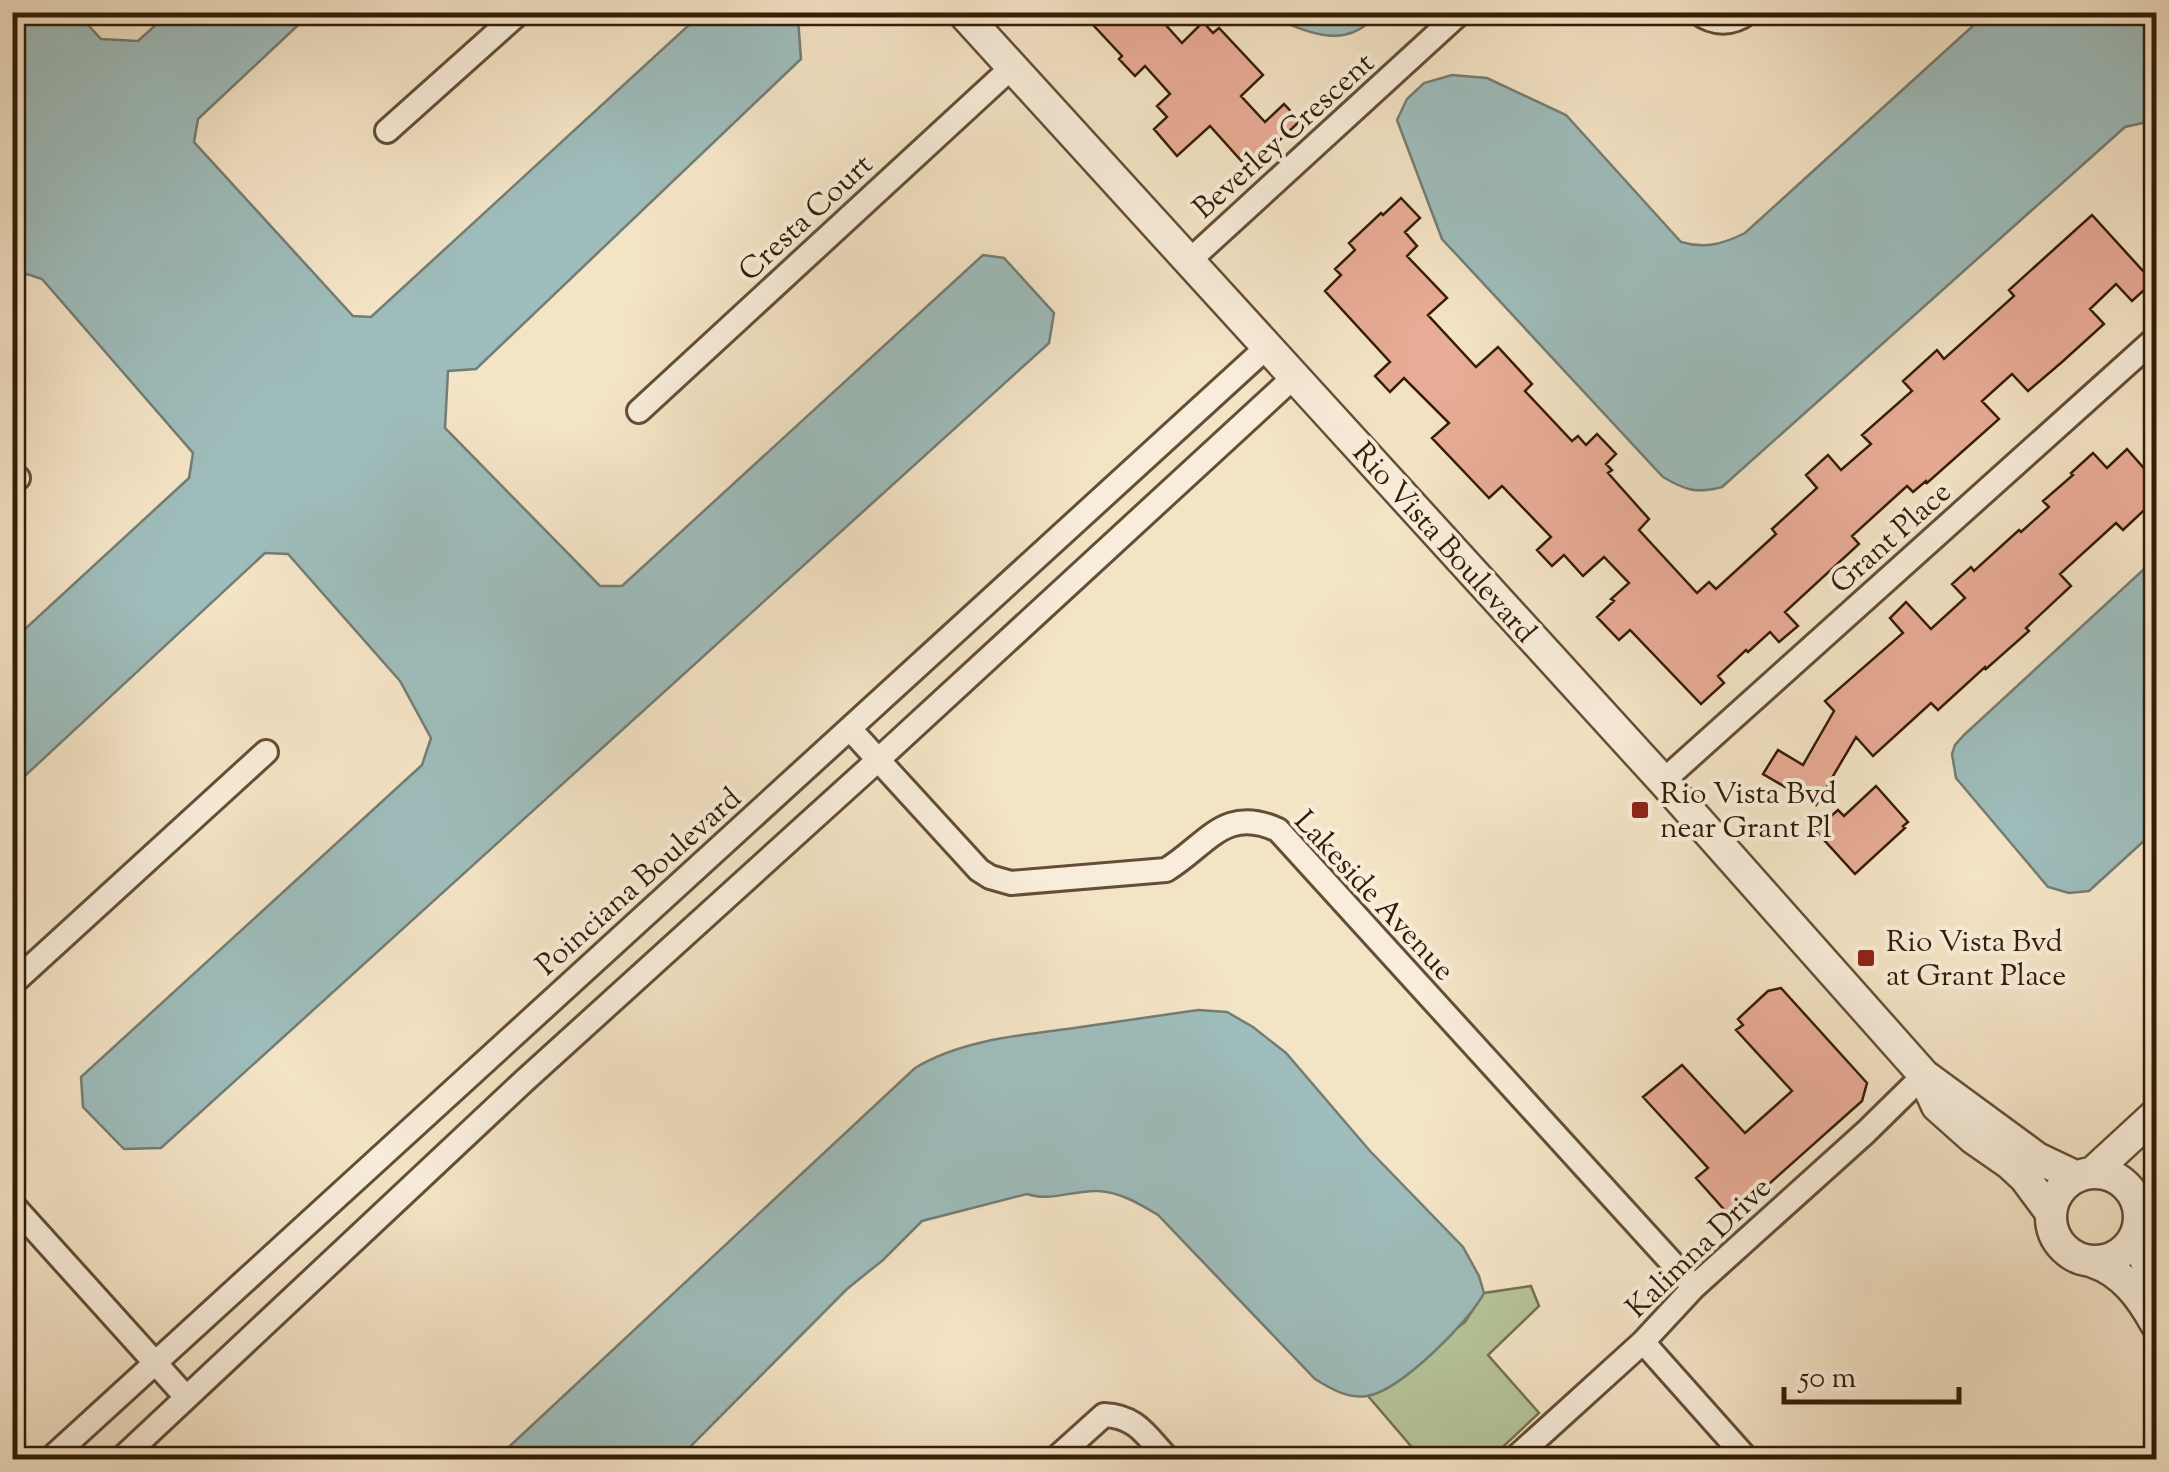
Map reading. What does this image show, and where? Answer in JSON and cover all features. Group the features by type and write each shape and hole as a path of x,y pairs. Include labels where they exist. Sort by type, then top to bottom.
{"street":[{"path":"387,131 520,12"},
{"name":"Rio Vista Boulevard","path":"962,12 1663,781 1924,1076 2017,1145 2054,1167 2084,1175"},
{"name":"Beverley Crescent","path":"1189,261 1461,12"},
{"path":"1697,12 1713,22 1726,23 1749,12"},
{"name":"Cresta Court","path":"639,412 1011,68"},
{"name":"Grant Place","path":"1663,781 2156,338"},
{"name":"Poinciana Boulevard","path":"49,1460 1267,348"},
{"path":"120,1460 523,1082 1294,376"},
{"name":"Lakeside Avenue","path":"850,729 979,870 1011,882 1166,870 1234,822 1263,822 1278,830 1694,1286"},
{"path":"12,984 266,752"},
{"path":"496,1052 523,1082"},
{"name":"Rio Vista Boulevard","path":"1924,1076 1937,1106 1964,1132 2018,1170 2051,1213"},
{"name":"Kalimna Drive","path":"1513,1460 1643,1342 1694,1286 1924,1076"},
{"path":"2156,1114 2059,1192 2051,1213 2053,1231 2069,1253 2109,1268 2125,1280 2156,1324"},
{"path":"2084,1175 2106,1174 2130,1189 2137,1202 2144,1257 2156,1284"},
{"path":"2093,1262 2108,1260 2131,1243 2146,1199 2156,1185"},
{"path":"12,1204 186,1398"},
{"path":"1643,1342 1748,1460"},
{"path":"1054,1460 1104,1415 1132,1420 1169,1460"}],"green space":[{"path":"1531,1286 1539,1306 1488,1355 1539,1413 1490,1459 1422,1459 1368,1396 1465,1322 1484,1293"}],"water":[{"path":"13,12 77,13 101,39 138,41 169,13 311,13 198,119 194,142 353,316 371,317 702,13 792,13 798,18 801,59 476,369 448,371 445,428 600,586 622,586 983,255 1004,258 1054,313 1049,343 161,1148 124,1149 83,1107 81,1077 422,765 431,738 400,681 288,554 265,553 13,787 13,640 189,478 193,453 42,279 27,274 13,284"},
{"path":"1263,13 1377,13 1365,26 1337,36 1308,31"},
{"path":"1987,13 2156,13 2156,120 2125,127 1722,487 1713,489 1691,489 1663,477 1442,239 1397,120 1407,99 1424,83 1452,75 1487,78 1566,115 1681,242 1714,244 1745,233"},
{"path":"2156,558 2156,830 2089,891 2069,893 2048,887 1956,778 1952,754 1964,735"},
{"path":"1198,1010 1227,1012 1286,1053 1370,1151 1463,1247 1479,1276 1484,1293 1476,1306 1432,1354 1397,1382 1360,1397 1315,1379 1158,1215 1137,1203 1098,1191 1044,1197 1027,1194 922,1221 847,1289 687,1450 672,1459 496,1459 915,1068 952,1051 992,1040"}],"building":[{"path":"1081,12 1154,12 1182,43 1203,22 1213,33 1219,28 1263,75 1241,96 1265,122 1284,104 1300,121 1252,166 1246,166 1210,126 1177,156 1154,129 1167,117 1157,106 1170,94 1145,66 1135,76"},
{"path":"1401,198 1420,218 1405,232 1417,246 1407,256 1447,298 1428,315 1476,367 1498,347 1532,384 1525,391 1572,441 1578,436 1586,445 1597,434 1616,454 1606,464 1612,470 1608,473 1649,519 1639,530 1697,593 1709,582 1716,589 1776,534 1772,529 1817,488 1806,475 1828,455 1841,470 1871,444 1862,435 1912,391 1903,381 1937,350 1944,359 2014,296 2009,290 2092,215 2153,282 2132,301 2116,284 2090,309 2104,324 2062,362 2028,391 2012,374 1982,401 1999,419 1927,483 1913,492 1907,486 1852,536 1859,544 1785,612 1798,626 1779,642 1770,632 1746,650 1718,676 1724,683 1701,704 1630,630 1619,640 1597,617 1629,583 1604,557 1583,576 1564,555 1552,566 1537,550 1551,537 1502,486 1489,498 1432,438 1449,423 1404,378 1390,392 1375,376 1390,362 1325,291 1341,275 1335,269 1355,250 1349,243"},
{"path":"2127,449 2156,482 2156,499 2123,530 2116,523 2060,574 2071,586 2026,628 2029,631 1938,710 1931,703 1873,756 1856,737 1816,805 1763,774 1778,750 1803,765 1834,711 1825,701 1903,633 1890,618 1906,602 1931,629 1965,598 1952,584 1971,567 1974,571 2049,507 2043,501 2071,473 2093,453 2107,468"},
{"path":"1876,786 1908,822 1855,874 1815,830 1838,810 1844,816"},
{"path":"1781,988 1867,1083 1862,1101 1742,1208 1739,1203 1729,1215 1696,1178 1708,1168 1643,1097 1682,1065 1745,1133 1792,1091 1736,1030 1743,1025 1738,1019 1768,991"}],"place":[{"name":"Rio Vista Bvd near Grant Pl","path":"1640,810"},
{"name":"Rio Vista Bvd at Grant Place","path":"1866,958"}]}
